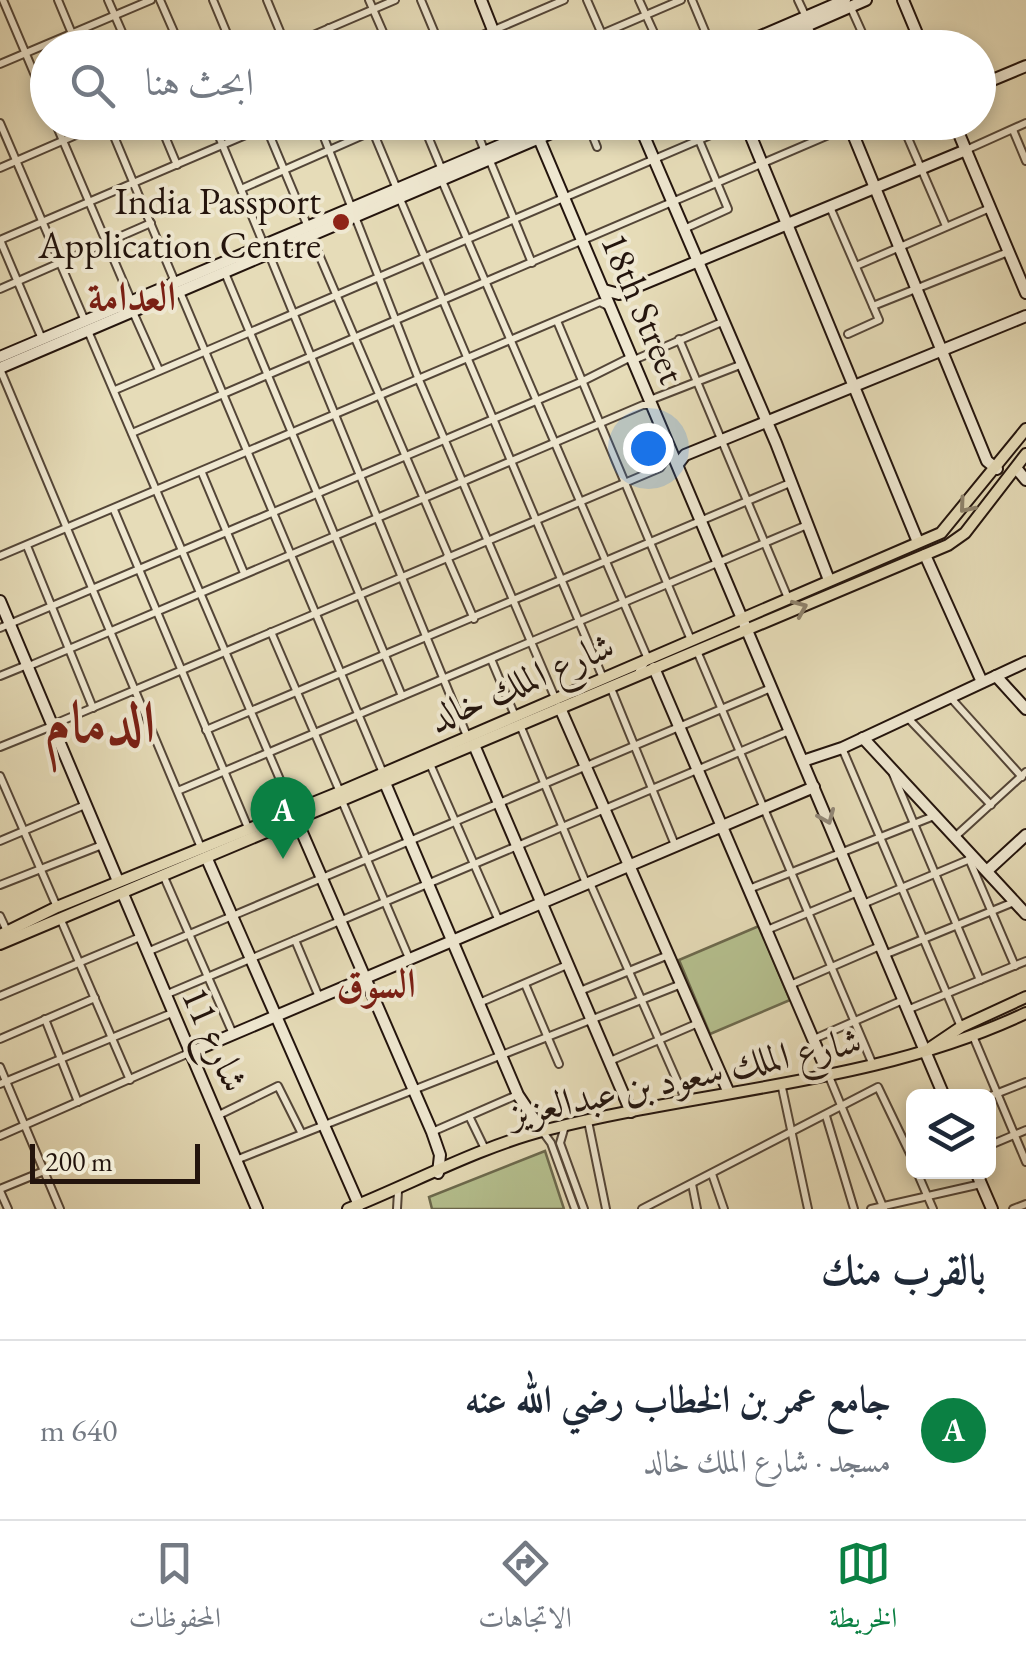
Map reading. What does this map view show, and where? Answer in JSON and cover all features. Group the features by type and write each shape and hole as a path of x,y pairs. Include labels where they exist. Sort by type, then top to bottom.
{"main road":[{"name":"شارع الملك خالد","path":"694,646 742,618 918,542 953,522 1026,429"},
{"name":"شارع الملك خالد","path":"0,944 118,881 204,854 694,646 748,630 925,555 965,533 1026,454"},
{"name":"شارع الملك خالد","path":"384,778 430,764 471,741"},
{"name":"شارع الملك خالد","path":"4,934 164,877 250,830 295,816"},
{"path":"118,881 122,894"},
{"name":"شارع الملك سعود بن عبدالعزيز","path":"925,1052 961,1027 1026,998"},
{"name":"شارع الملك سعود بن عبدالعزيز","path":"356,1208 486,1150 542,1131 874,1066 973,1036 1024,1014"}],"street":[{"path":"3,0 30,65"},
{"path":"108,0 121,30"},
{"path":"81,30 151,0"},
{"path":"160,0 173,30"},
{"path":"213,0 225,30"},
{"path":"267,0 278,30"},
{"path":"369,0 382,30"},
{"path":"323,30 395,0"},
{"path":"421,0 434,30"},
{"path":"481,0 494,30"},
{"path":"496,30 564,0"},
{"path":"588,0 600,30"},
{"path":"639,0 652,30"},
{"path":"611,30 682,0"},
{"path":"692,0 704,30"},
{"path":"798,0 809,30"},
{"path":"784,30 848,3 866,0"},
{"path":"903,0 914,30"},
{"path":"61,1 71,30"},
{"path":"848,3 861,30"},
{"path":"792,30 806,22"},
{"path":"0,64 30,52"},
{"path":"996,78 1026,66"},
{"path":"0,123 415,1090 440,1155 438,1173"},
{"path":"996,136 1026,123"},
{"path":"1012,129 1026,160"},
{"path":"115,140 500,1054 518,1094 551,1143 576,1209"},
{"path":"167,140 177,165"},
{"path":"220,140 400,578 631,1112"},
{"path":"42,340 0,240 231,140"},
{"path":"272,140 474,619"},
{"path":"324,140 419,380 729,1094"},
{"path":"240,188 347,140"},
{"path":"376,140 675,845"},
{"path":"429,140 578,502 698,769 884,1208"},
{"path":"481,140 532,263"},
{"path":"356,1208 0,368 86,326 519,140"},
{"name":"18th Street","path":"540,140 941,1089"},
{"path":"594,140 597,147"},
{"path":"645,140 828,580"},
{"path":"115,390 700,140 728,210 683,230"},
{"path":"751,140 918,542"},
{"path":"132,433 816,140"},
{"path":"857,140 873,188 918,287 987,461 997,469"},
{"path":"907,140 946,226"},
{"path":"962,140 1026,293"},
{"path":"604,290 619,294 988,140"},
{"path":"0,168 62,141 160,370"},
{"path":"830,206 879,320 848,334"},
{"path":"856,266 990,208"},
{"path":"0,289 151,224"},
{"path":"178,287 225,273 267,250"},
{"path":"873,306 1009,252"},
{"path":"225,273 402,696"},
{"path":"0,556 600,302 611,307"},
{"path":"678,464 684,455 1026,316"},
{"path":"557,321 874,1066"},
{"path":"5,626 722,322"},
{"path":"0,357 86,326"},
{"path":"679,340 788,598"},
{"path":"0,676 740,366"},
{"path":"1,744 53,729 58,722 660,468 672,451"},
{"path":"1016,468 1026,480"},
{"path":"202,473 244,574"},
{"path":"206,730 790,483"},
{"path":"114,510 250,830"},
{"path":"180,790 807,525"},
{"path":"27,546 93,708"},
{"path":"925,555 982,682"},
{"path":"0,601 5,626 28,665 118,881"},
{"path":"271,632 410,960"},
{"path":"490,658 686,1102"},
{"path":"803,761 842,748 1026,662"},
{"path":"996,676 1026,709"},
{"path":"146,952 772,688"},
{"path":"950,698 1024,774 957,834"},
{"path":"907,717 990,805"},
{"path":"164,996 790,731"},
{"path":"863,738 934,815 957,834 972,858 1015,966"},
{"path":"842,748 961,1027"},
{"path":"430,764 499,920"},
{"path":"890,767 980,980"},
{"path":"0,776 4,795 130,1080"},
{"path":"0,1136 814,787"},
{"path":"0,840 86,804"},
{"path":"749,889 934,815"},
{"path":"989,869 1026,835"},
{"path":"0,884 102,845"},
{"path":"863,904 972,858"},
{"path":"972,858 989,869 1022,908"},
{"path":"164,877 232,1034"},
{"path":"767,930 858,892"},
{"name":"شارع 11","path":"122,894 256,1209"},
{"path":"790,985 832,966 922,940 993,912 1022,908"},
{"path":"0,916 4,934"},
{"path":"0,996 140,937"},
{"path":"295,940 319,997"},
{"path":"579,991 666,956"},
{"path":"814,1039 856,1021 946,994 1026,961"},
{"path":"479,1004 568,965"},
{"path":"524,984 559,1064"},
{"path":"236,1160 321,1123 415,1090 679,984"},
{"path":"0,1039 95,998"},
{"path":"3,1083 172,1013"},
{"path":"1024,1014 1026,1028"},
{"path":"45,1020 78,1102"},
{"path":"609,1062 696,1024"},
{"path":"973,1036 1026,1162"},
{"path":"0,1067 3,1083 60,1209"},
{"path":"997,1093 1026,1082"},
{"path":"781,1083 808,1209"},
{"path":"218,1116 278,1086 301,1132"},
{"path":"642,1209 843,1108 874,1088 882,1090 906,1144"},
{"path":"432,1132 518,1094"},
{"path":"469,1116 486,1150"},
{"path":"826,1116 854,1209"},
{"path":"588,1121 606,1209"},
{"path":"565,1126 560,1142 584,1209"},
{"path":"996,1142 1026,1130"},
{"path":"8,1209 0,1190 44,1171"},
{"path":"712,1174 724,1209"},
{"path":"920,1179 933,1209"},
{"path":"979,1179 992,1209"},
{"path":"692,1184 697,1209"},
{"path":"871,1209 981,1184"},
{"path":"397,1209 398,1191"},
{"path":"1013,1209 1026,1204"}],"green space":[{"path":"759,926 790,1000 710,1034 679,960"},
{"path":"545,1151 564,1209 432,1209 429,1197"}],"place":[{"name":"India Passport Application Centre","path":"341,222"},
{"name":"جامع عمر بن الخطاب رضي الله عنه","path":"283,859"}],"district":[{"name":"العدامة","path":"132,296"},
{"name":"الدمام","path":"100,721"},
{"name":"السوق","path":"376,983"}]}
